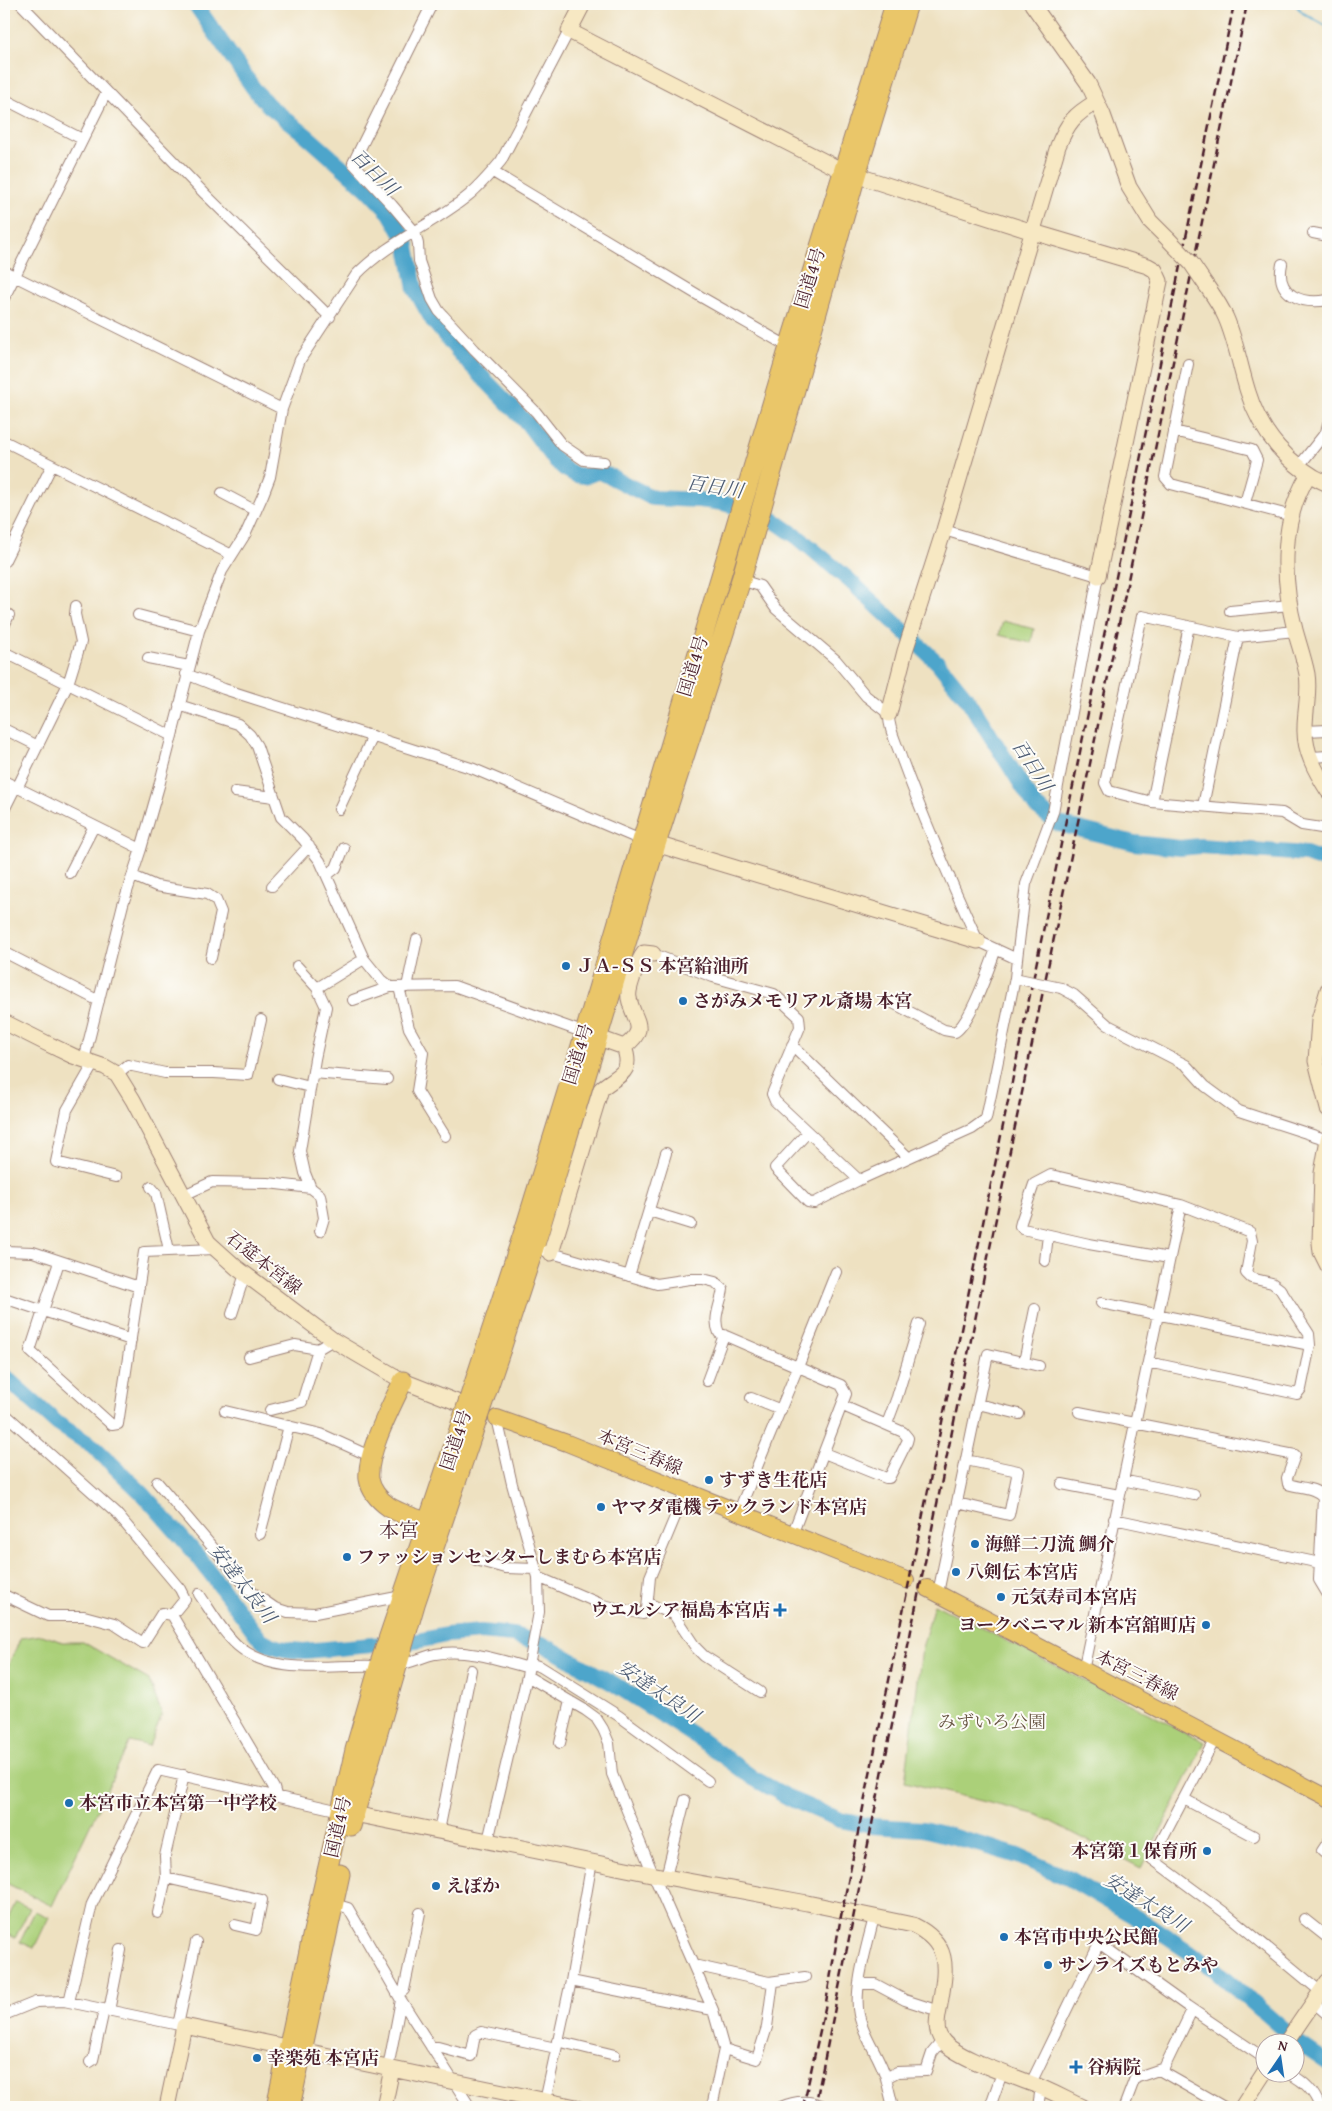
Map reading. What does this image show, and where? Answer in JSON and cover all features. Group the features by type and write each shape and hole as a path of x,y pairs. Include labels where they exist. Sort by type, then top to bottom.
{"highway":[{"name":"国道4号","path":"649,842 741,580 758,523 895,4"},
{"name":"国道4号","path":"290,2107 295,2049 313,1932 348,1813 371,1761 389,1663 406,1601 494,1346 527,1222 591,1036 649,842 739,517 789,346 908,4"},
{"name":"国道4号","path":"494,1346 543,1250 591,1036"},
{"path":"403,1381 385,1419 372,1457 369,1480 378,1498 397,1511 434,1524"},
{"name":"国道4号","path":"276,2107 295,2049 334,1904 348,1813"}],"main road":[{"name":"本宮三春線","path":"497,1418 567,1443 906,1580"},
{"name":"本宮三春線","path":"932,1590 1328,1798"}],"street":[{"path":"21,4 205,194 330,317"},
{"path":"432,4 353,163 392,205 413,233 418,244 419,260 432,298 439,311 474,350 536,412 562,445 584,460 604,462"},
{"path":"116,1176 56,1162 67,1110 89,1061 99,1001 121,914 142,849 172,736 187,670 199,631 213,590 246,533 270,476 282,409 300,360 356,275 366,265 394,244 470,195 501,161 583,4"},
{"path":"1032,4 1088,83 1129,187 1150,221 1191,263 1226,316 1248,392 1264,430 1279,448 1304,470 1328,484"},
{"path":"569,31 850,173 1032,232 1148,266 1155,270 1160,281 1098,576 1053,812 1026,884 1017,959 1017,979 986,1119 972,1129 908,1157 814,1203 808,1202 775,1168 808,1132"},
{"path":"4,298 106,93"},
{"path":"4,99 82,140"},
{"path":"978,940 941,859 909,779 890,725 889,714 905,651 944,530 1032,232 1064,132 1070,120 1078,112 1096,102"},
{"path":"492,172 704,298 789,346"},
{"path":"1313,233 1328,236"},
{"path":"1282,264 1280,276 1282,283 1296,298 1307,301 1328,300"},
{"path":"4,271 282,409"},
{"path":"1188,364 1165,477 1171,484 1292,516"},
{"path":"1328,426 1304,470 1286,545 1286,587 1295,631 1307,674 1308,689 1305,731 1314,770 1328,791"},
{"path":"1174,431 1252,450 1256,460 1245,503"},
{"path":"4,441 232,555"},
{"path":"4,562 52,465"},
{"path":"222,493 256,511"},
{"path":"944,530 1098,576"},
{"path":"741,580 760,586 776,610 836,660 866,696 889,714"},
{"path":"1230,611 1290,605"},
{"path":"4,810 68,684 81,642 75,614 76,606"},
{"path":"4,612 9,615 4,626"},
{"path":"138,615 199,631"},
{"path":"1295,631 1238,637 1142,616 1105,783 1109,791 1152,802 1282,813 1302,825 1328,829"},
{"path":"1152,802 1189,626"},
{"path":"1203,806 1238,637"},
{"path":"4,652 172,736"},
{"path":"148,658 474,769 649,842 978,940 1017,959"},
{"path":"179,706 238,724 250,735 258,746 281,818 309,846 320,861 364,959 381,980 399,987"},
{"path":"4,729 38,746"},
{"path":"1305,731 1328,730"},
{"path":"339,809 373,736"},
{"path":"1310,757 1328,756"},
{"path":"4,782 142,849"},
{"path":"235,792 274,797"},
{"path":"70,873 94,826"},
{"path":"272,886 309,846"},
{"path":"327,875 336,868 344,848"},
{"path":"132,876 156,886 207,894 216,900 221,912 212,958"},
{"path":"417,939 399,987 409,1028 423,1053 416,1091 445,1136"},
{"path":"891,1002 944,1030 955,1032 980,992 996,949"},
{"path":"4,952 99,1001"},
{"path":"624,1047 632,1041 638,1031 638,1021 628,997 636,969 644,953 653,954 713,977 774,994 799,1017 800,1027 772,1094 775,1101 859,1180"},
{"path":"316,988 364,959"},
{"path":"297,966 316,988 326,1007 310,1087 300,1151 311,1188 320,1195 324,1218 320,1231"},
{"path":"1017,979 1060,988 1074,995 1108,1025 1186,1065 1206,1086 1239,1111 1328,1140 1322,1173 1325,1208 1320,1243 1321,1252 1328,1266"},
{"path":"353,1000 399,987 454,986 624,1047"},
{"path":"1328,990 1319,1020 1316,1061 1328,1109"},
{"path":"4,1022 46,1044 112,1070 117,1074 128,1065 165,1073 248,1075 261,1020"},
{"path":"792,1045 908,1157"},
{"path":"624,1047 628,1062 626,1068 622,1074 601,1090 543,1250 657,1284 690,1279 703,1279 715,1282 723,1289 716,1315 716,1326 719,1333 841,1385 846,1394 843,1406 792,1535"},
{"path":"313,1073 387,1079"},
{"name":"石筵本宮線","path":"117,1074 133,1100 208,1242 214,1249 244,1274 333,1340 403,1381 497,1418"},
{"path":"278,1079 310,1087"},
{"path":"629,1276 666,1153"},
{"path":"1148,1362 1297,1394 1301,1389 1310,1345 1308,1334 1280,1288 1272,1283 1251,1278 1246,1273 1252,1241 1250,1232 1181,1205 1051,1175 1034,1184 1028,1197 1020,1226 1023,1229 1089,1244 1168,1258"},
{"path":"184,1195 212,1182 268,1183 311,1188"},
{"path":"151,1187 156,1193 168,1250"},
{"path":"1083,1671 1122,1480 1136,1422 1168,1258 1181,1205"},
{"path":"649,1211 691,1224"},
{"path":"1045,1261 1048,1235"},
{"path":"59,1262 30,1351 112,1425 118,1424 144,1252 214,1249"},
{"path":"4,1251 33,1252 139,1287"},
{"path":"738,1513 836,1272"},
{"path":"232,1314 244,1274"},
{"path":"4,1298 131,1340"},
{"path":"1101,1303 1310,1345"},
{"path":"1024,1362 1035,1309"},
{"path":"887,1424 919,1324"},
{"path":"707,1380 724,1336"},
{"path":"249,1357 295,1345 318,1349 333,1340"},
{"path":"270,1410 302,1402 318,1349"},
{"path":"932,1590 957,1504 988,1354 1039,1366"},
{"path":"751,1398 781,1410"},
{"path":"978,1404 1020,1414"},
{"path":"824,1453 889,1478 908,1438 903,1432 887,1424 843,1406"},
{"path":"225,1411 321,1434 372,1457"},
{"path":"1079,1412 1295,1455 1287,1478 1288,1484 1320,1493 1323,1497 1319,1580 1328,1595"},
{"path":"4,1413 117,1514 180,1589 185,1599 172,1615"},
{"path":"488,1841 529,1667 539,1612 537,1573 512,1484 497,1418"},
{"path":"260,1534 289,1426"},
{"path":"957,1504 1009,1515 1018,1471 966,1460"},
{"path":"1122,1480 1194,1494"},
{"path":"157,1482 249,1590 275,1608 294,1613 314,1613 406,1601"},
{"path":"1062,1484 1119,1495"},
{"path":"476,1560 506,1568 537,1573 589,1600 643,1614 646,1612 648,1603 650,1577 685,1492"},
{"path":"1114,1519 1320,1563"},
{"path":"199,1594 229,1637 238,1646 259,1658 284,1665 411,1663 436,1654 449,1653 490,1658 529,1667 541,1667 619,1716 708,1781"},
{"path":"4,1595 48,1616 84,1616 114,1624 143,1643 162,1613 172,1615 274,1788 276,1795"},
{"path":"648,1603 674,1615 696,1648 704,1656 760,1692"},
{"path":"529,1667 570,1701 596,1718 609,1743 612,1774 660,1876 694,1967 713,2010 724,2049 712,2107"},
{"path":"438,1831 471,1670"},
{"path":"560,1742 570,1701"},
{"path":"1215,1739 1152,1859 1228,1915 1318,1996 1328,2015"},
{"path":"69,2002 92,1904 158,1770 276,1795 348,1813 913,1925 928,1932 937,1944 945,1967 937,2025 942,2041 953,2049 1002,2073 1036,2085 1082,2107"},
{"path":"158,1913 166,1878 165,1856 184,1775"},
{"path":"1184,1799 1254,1836"},
{"path":"660,1876 685,1800"},
{"path":"1328,1842 1322,1851 1328,1856"},
{"path":"544,2104 571,1981 592,1861"},
{"path":"166,1878 262,1900 256,1930 235,1925"},
{"path":"334,1904 348,1908 389,1980 470,2107"},
{"path":"384,2107 399,1996 404,1990 420,1913"},
{"path":"874,1917 859,1984 858,2014 886,2078 893,2107"},
{"path":"1304,1920 1328,1938"},
{"path":"167,2107 196,1942"},
{"path":"1038,2107 1036,2085 1099,1943 1192,2010 1254,2051"},
{"path":"90,2062 93,2060 121,1950"},
{"path":"694,1967 698,1966 750,1979 773,1982 805,1977"},
{"path":"571,1981 713,2010"},
{"path":"724,2049 757,2059 767,2028 773,1982"},
{"path":"859,1984 875,1984 905,2000 939,2011"},
{"path":"1292,2034 1318,1996"},
{"path":"4,2015 36,2002 49,2000 69,2002 390,2068 544,2104 576,2107"},
{"path":"1124,2107 1135,2078 1159,2070 1168,2062 1192,2010"},
{"path":"431,2047 438,2047 471,2056 475,2035 481,2032 615,2055"},
{"path":"886,2078 897,2072 926,2071 932,2053 942,2041"},
{"path":"1159,2070 1224,2107"},
{"path":"990,2107 1002,2073"},
{"path":"1304,2083 1315,2094 1320,2107"},
{"path":"1242,2107 1257,2084"},
{"path":"780,2107 799,2101 816,2103 826,2107"}],"green space":[{"path":"1003,621 1034,629 1031,643 999,635"},
{"name":"みずいろ公園","path":"934,1604 1205,1742 1141,1868 1038,1815 905,1782 922,1648"},
{"name":"本宮市立本宮第一中学校","path":"42,1635 63,1642 83,1642 149,1680 162,1714 149,1746 130,1741 52,1906 4,1882 4,1673 21,1638"},
{"path":"16,1902 30,1908 15,1938 4,1932 4,1926"},
{"path":"35,1911 49,1917 34,1948 20,1942"}],"waterway":[{"name":"百日川","path":"195,4 254,89 268,105 307,136 367,189 390,213 406,241 415,289 433,321 462,356 527,423 555,460 565,469 576,475 586,476 599,471 653,498 723,503 772,519 799,538 849,580 938,663 968,700 1035,806 1059,824 1134,843 1180,848 1200,846 1306,854 1328,862"},
{"path":"1295,4 1303,13 1328,27"},
{"name":"安達太良川","path":"4,1376 58,1424 94,1447 144,1495 196,1554 260,1639 270,1645 304,1651 417,1641 446,1635 481,1632 513,1635 542,1644 614,1684 701,1740 753,1778 793,1800 840,1820 871,1826 923,1829 958,1838 1018,1856 1070,1879 1149,1925 1213,1968 1300,2044 1328,2063"}],"railway":[{"path":"803,2107 825,2008 841,1916 907,1592 1234,4"},
{"path":"815,2107 918,1596 1247,4"}],"place":[{"name":"ＪＡ-ＳＳ 本宮給油所","path":"566,966"},
{"name":"さがみメモリアル斎場 本宮","path":"683,1001"},
{"name":"すずき生花店","path":"709,1480"},
{"name":"ヤマダ電機 テックランド本宮店","path":"601,1507"},
{"name":"海鮮二刀流 鯛介","path":"975,1544"},
{"name":"ファッションセンターしまむら本宮店","path":"347,1557"},
{"name":"八剣伝 本宮店","path":"956,1572"},
{"name":"元気寿司本宮店","path":"1001,1597"},
{"name":"ウエルシア福島本宮店","path":"780,1610"},
{"name":"ヨークベニマル 新本宮舘町店","path":"1206,1625"},
{"name":"本宮市立本宮第一中学校","path":"69,1803"},
{"name":"本宮第１保育所","path":"1207,1851"},
{"name":"えぽか","path":"436,1886"},
{"name":"本宮市中央公民館","path":"1004,1937"},
{"name":"サンライズもとみや","path":"1048,1965"},
{"name":"幸楽苑 本宮店","path":"257,2058"},
{"name":"谷病院","path":"1076,2067"}],"district":[{"name":"本宮","path":"399,1530"}]}
